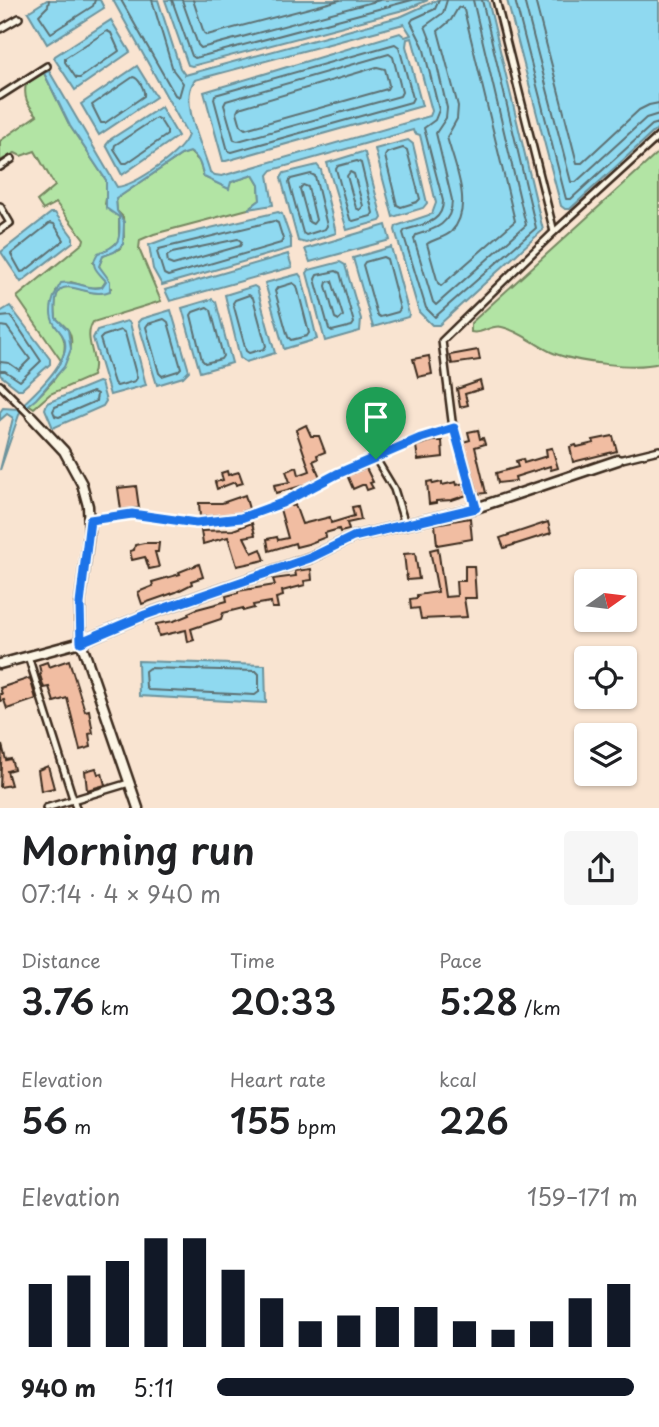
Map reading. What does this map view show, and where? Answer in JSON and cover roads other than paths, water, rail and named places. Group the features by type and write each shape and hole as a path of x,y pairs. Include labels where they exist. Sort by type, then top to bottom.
{"street":[{"path":"496,0 554,232"},
{"path":"0,29 19,18"},
{"path":"0,96 47,66"},
{"path":"476,508 454,428 442,341 554,232 659,136"},
{"path":"0,167 12,159"},
{"path":"0,206 10,223 0,230"},
{"path":"0,385 64,451 82,484 90,520 80,604 81,642 138,807"},
{"path":"90,520 132,514 196,523 241,518 282,503 337,474 421,438 454,428"},
{"path":"0,664 81,642 145,615 310,558 353,537 476,508 618,460 659,450"},
{"path":"376,459 394,489 405,524"},
{"path":"28,656 76,807"},
{"path":"46,807 129,783"}],"water":[{"path":"47,0 100,0 104,8 47,44 28,12"},
{"path":"113,0 158,0 180,68 185,75 402,16 437,0 488,0 543,230 439,325 432,325 419,312 395,230 396,226 432,214 436,203 420,135 413,130 272,170 268,175 273,205 248,209 260,200 259,185 253,175 231,182 229,189 204,177 193,154 190,152 181,155 116,199 117,211 124,222 123,245 103,256 99,266 110,281 110,291 101,293 64,288 59,292 56,318 68,330 71,349 64,367 36,399 20,412 0,470 13,418 7,414 0,420 0,412 3,408 18,409 46,382 63,357 65,341 51,314 56,292 61,283 102,287 106,281 95,268 94,261 98,253 115,245 120,231 119,217 106,208 106,180 70,126 44,73 49,71 117,187 135,181 168,159 188,135","holes":["404,24 411,35 405,37 400,33 204,92 223,161 226,161 422,106 406,46 407,39 412,38 432,111 430,116 222,176 210,172 194,125 189,100 195,80"]},
{"path":"165,0 428,0 407,9 192,66 188,65"},
{"path":"507,0 659,0 659,127 570,209 561,206"},
{"path":"111,20 130,52 75,90 55,56"},
{"path":"137,66 156,97 99,135 81,104"},
{"path":"161,107 178,136 122,175 106,145"},
{"path":"408,140 413,144 427,203 423,208 393,217 375,149"},
{"path":"365,153 382,218 380,221 347,230 327,163"},
{"path":"317,165 321,170 336,233 306,243 298,241 281,178 284,173"},
{"path":"278,212 282,214 291,248 162,285 153,269 149,245"},
{"path":"51,213 55,213 73,237 73,242 21,282 1,252"},
{"path":"386,225 390,240 310,262 305,249"},
{"path":"391,247 409,314 408,317 373,327 353,258"},
{"path":"288,254 292,267 170,301 165,290"},
{"path":"340,262 345,265 361,319 360,331 325,341 307,273 309,270"},
{"path":"299,274 317,339 284,349 265,283"},
{"path":"254,286 257,288 275,353 246,362 240,358 225,295"},
{"path":"212,299 216,302 232,363 200,372 182,308"},
{"path":"10,306 50,359 50,364 22,389 18,389 0,375 0,312"},
{"path":"171,310 189,371 183,377 157,385 138,322"},
{"path":"127,321 130,323 146,385 110,395 93,338 97,330"},
{"path":"101,383 106,401 103,406 53,428 45,409 47,403"},
{"path":"138,661 265,665 266,703 139,696"}]}
